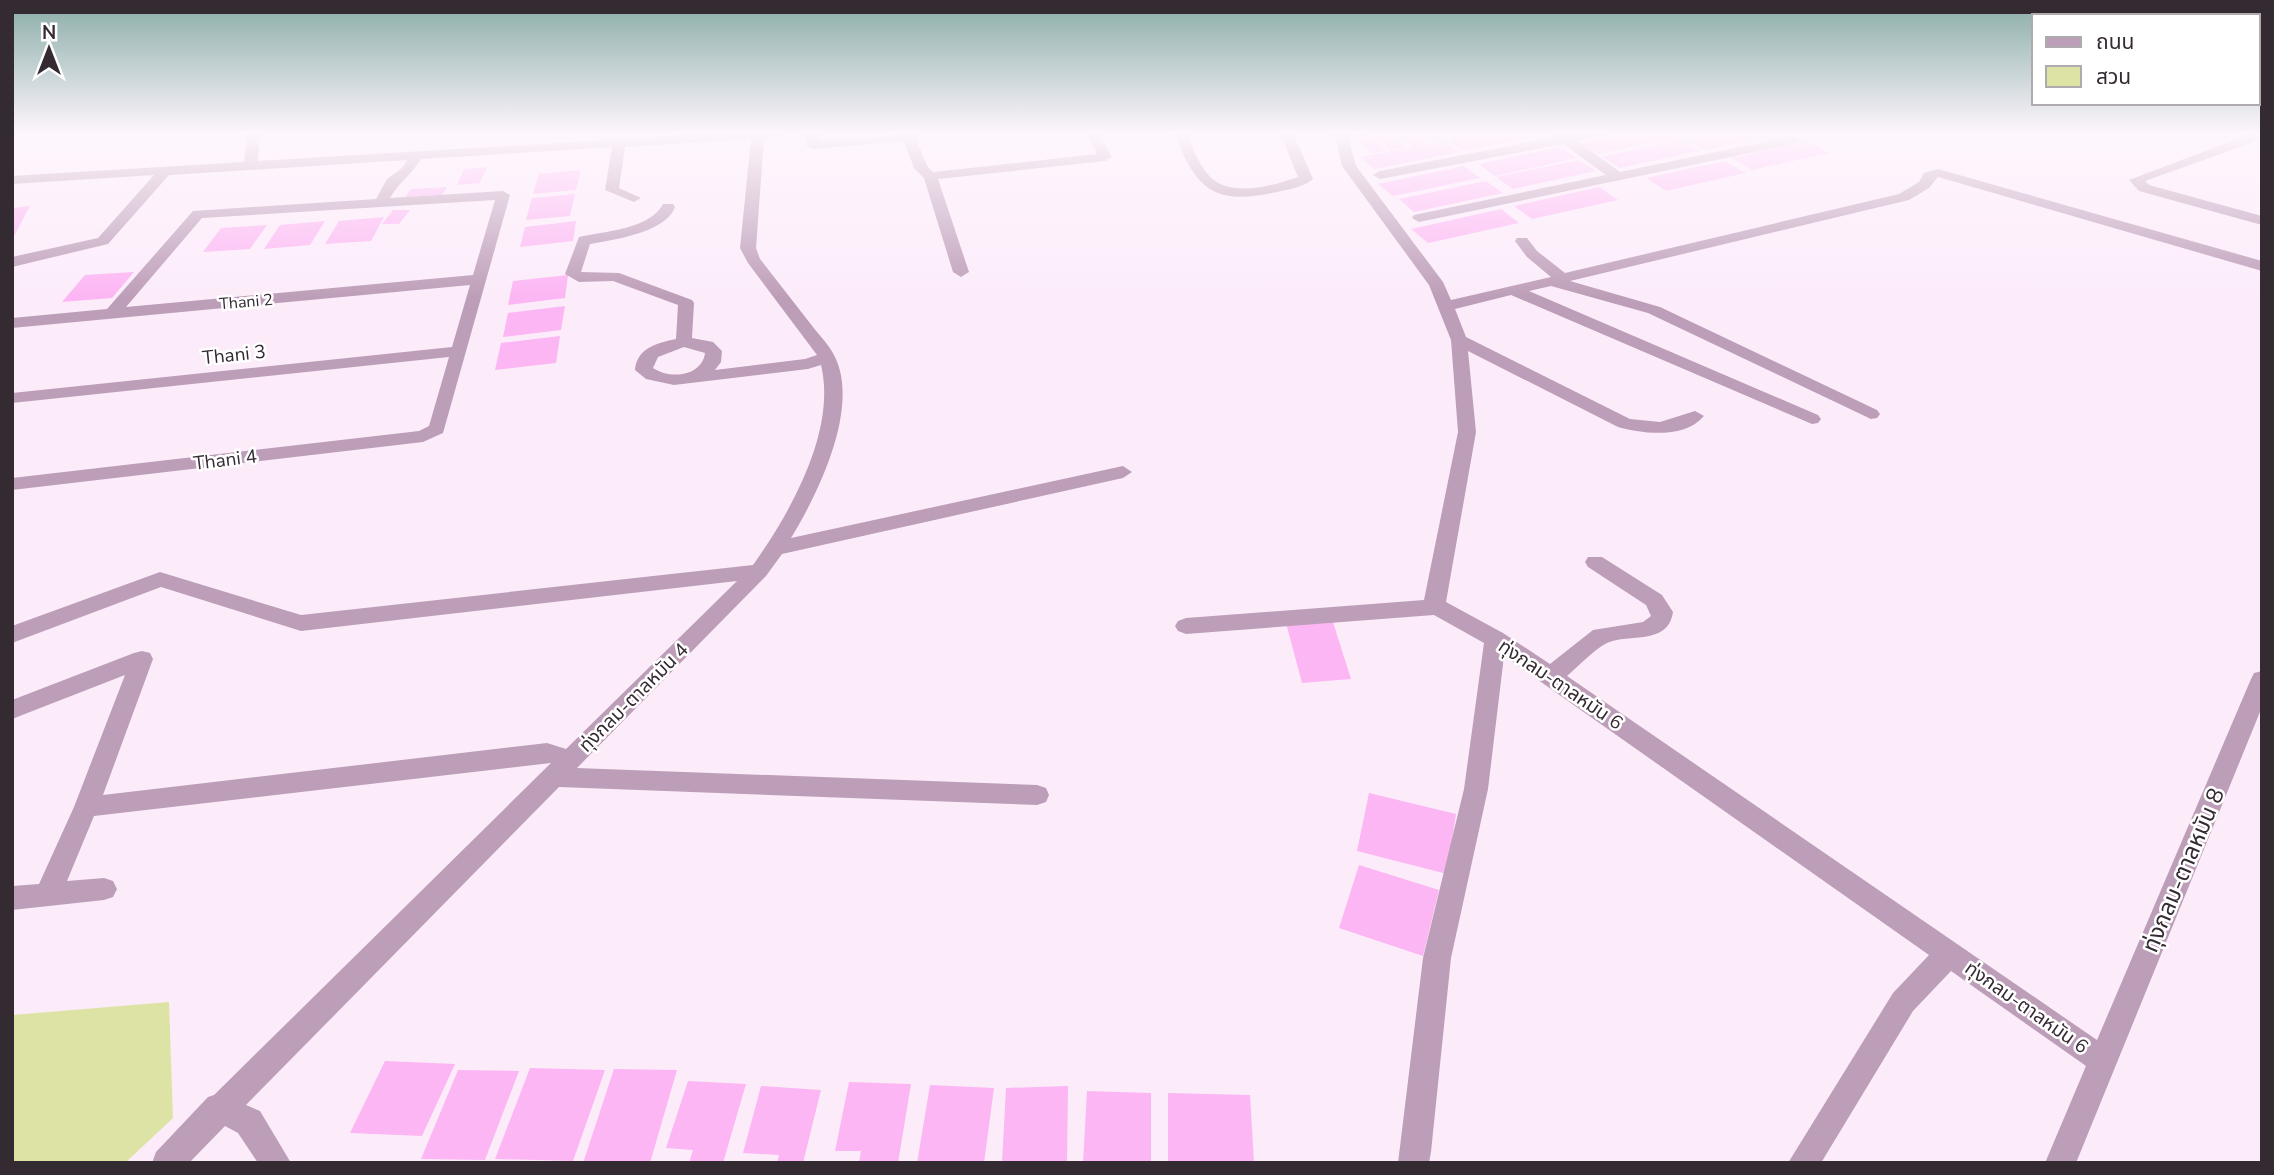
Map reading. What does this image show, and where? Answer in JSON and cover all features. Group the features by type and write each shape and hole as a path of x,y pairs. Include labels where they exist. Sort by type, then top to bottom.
{"street":[{"path":"12,262 103,241 149,188"},
{"path":"381,202 389,188"},
{"path":"613,188 612,190 634,198"},
{"name":"ทุ่งกลม-ตาลหมัน 4","path":"167,1163 550,777 571,760 759,571 777,548 822,454 834,405 833,369 827,356 753,260 748,248 751,188"},
{"path":"934,188 961,272"},
{"path":"1220,188 1230,193 1283,188"},
{"path":"1186,626 1437,607 1434,600 1467,432 1459,340 1437,285 1365,188"},
{"path":"1419,218 1570,188"},
{"path":"1447,306 1904,197 1919,188"},
{"path":"1990,188 2262,266"},
{"path":"2144,188 2262,221"},
{"path":"112,314 198,214 503,195 459,351"},
{"path":"668,206 666,213 637,230 584,240 573,274 579,277 614,276 680,299 686,303 684,342"},
{"path":"1522,241 1557,280 1654,310 1871,414"},
{"name":"Thani 2","path":"12,323 480,279"},
{"path":"1514,291 1562,309 1740,390 1812,419"},
{"path":"1459,340 1639,428 1670,428 1695,416"},
{"path":"684,342 707,346 714,351 715,359 709,367 699,374 672,381 660,380 644,370 643,363 648,356 657,350 684,342"},
{"name":"Thani 3","path":"12,398 459,351"},
{"name":"Thani 4","path":"12,484 423,436 437,429 459,351"},
{"path":"699,374 708,376 808,364 827,356"},
{"path":"777,548 1123,472"},
{"path":"1551,676 1601,636 1649,629 1661,619 1662,612 1654,600 1595,562"},
{"path":"12,635 160,579 300,623 759,571"},
{"name":"ทุ่งกลม-ตาลหมัน 6","path":"1437,607 1495,639 1551,676 2103,1061"},
{"path":"1413,1163 1437,958 1476,789 1495,639"},
{"path":"12,710 142,659 86,807 48,894"},
{"name":"ทุ่งกลม-ตาลหมัน 8","path":"2060,1163 2262,679"},
{"path":"86,807 547,752 571,760"},
{"path":"550,777 1037,795"},
{"path":"12,898 104,889"},
{"path":"1803,1163 1903,1002 1950,953"},
{"path":"219,1108 248,1122 276,1163"}],"green space":[{"path":"169,1002 173,1118 125,1163 12,1163 12,1015"}],"building":[{"path":"446,188 442,195 405,197 411,189"},
{"path":"535,188 577,188 576,190 533,194"},
{"path":"1383,188 1432,188 1393,196"},
{"path":"1453,188 1496,188 1503,193 1414,212 1399,199"},
{"path":"1595,188 1600,188 1618,200 1532,219 1514,206"},
{"path":"575,194 570,216 526,220 532,198"},
{"path":"30,206 12,240 12,208"},
{"path":"1501,209 1519,223 1428,243 1411,229"},
{"path":"393,210 410,210 399,224 382,224"},
{"path":"384,217 371,241 325,244 339,221"},
{"path":"325,221 310,245 264,249 280,225"},
{"path":"576,221 573,241 520,247 525,227"},
{"path":"267,225 250,249 203,252 221,228"},
{"path":"134,272 112,298 62,302 85,275"},
{"path":"568,275 565,298 508,305 513,281"},
{"path":"565,306 561,330 503,337 508,313"},
{"path":"560,336 556,363 495,370 501,343"},
{"path":"1332,619 1351,679 1302,683 1286,623"},
{"path":"1369,793 1456,814 1447,874 1357,851"},
{"path":"1359,865 1439,890 1423,956 1339,928"},
{"path":"385,1061 455,1064 422,1136 350,1133"},
{"path":"530,1068 605,1070 573,1161 495,1159"},
{"path":"614,1069 677,1070 650,1163 583,1163"},
{"path":"458,1070 519,1071 485,1160 421,1159"},
{"path":"688,1081 746,1084 723,1163 689,1163 693,1150 666,1148"},
{"path":"849,1082 911,1084 898,1163 859,1163 861,1151 835,1151"},
{"path":"930,1085 994,1088 984,1163 917,1163"},
{"path":"761,1086 821,1090 803,1163 777,1163 779,1155 743,1153"},
{"path":"1068,1086 1067,1163 1002,1163 1006,1088"},
{"path":"1087,1091 1151,1093 1151,1163 1083,1163"},
{"path":"1168,1093 1250,1095 1254,1163 1168,1163"}]}
